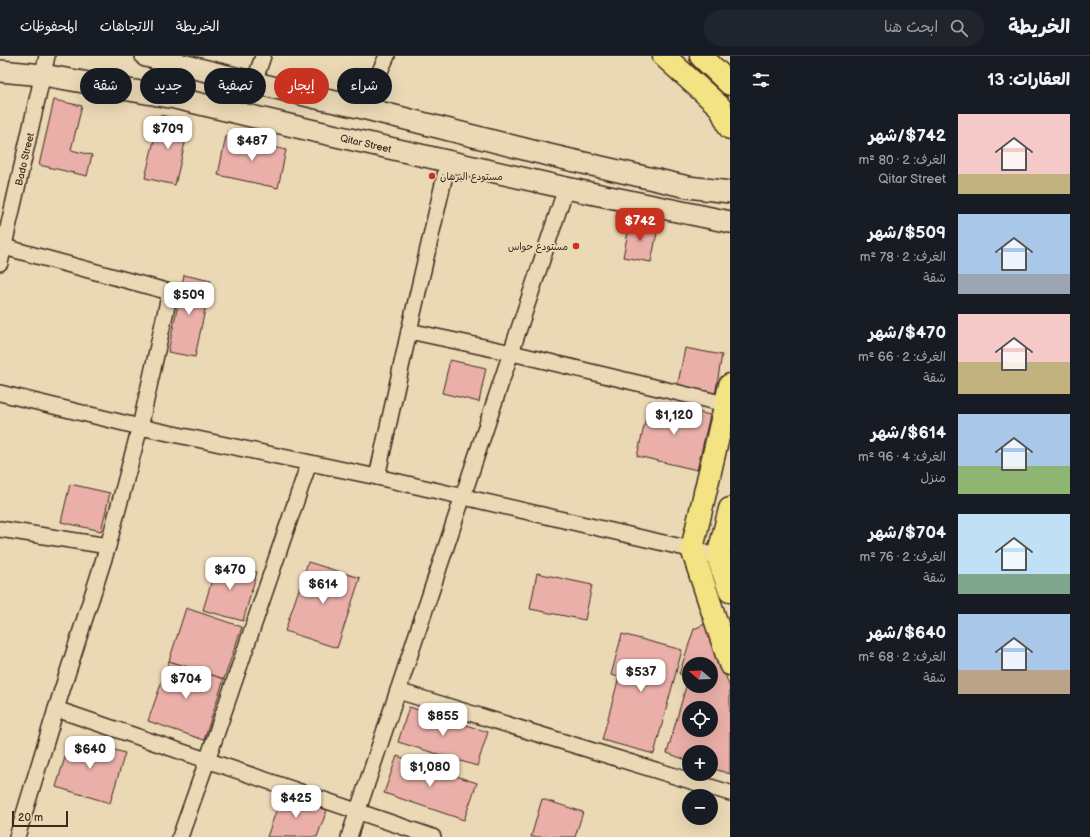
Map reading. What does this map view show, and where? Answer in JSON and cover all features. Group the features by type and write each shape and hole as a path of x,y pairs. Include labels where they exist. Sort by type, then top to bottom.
{"main road":[{"path":"146,56 204,70"},
{"path":"664,56 720,107 730,128"},
{"path":"701,56 730,84"},
{"name":"Qitar Street","path":"0,72 45,66 448,162 730,222"},
{"path":"329,101 543,154 688,187 730,192"},
{"path":"310,130 316,104"},
{"path":"728,395 692,549 730,664"},
{"path":"730,509 724,560 730,591"}],"street":[{"path":"259,68 263,56"},
{"path":"363,108 387,56"},
{"name":"Bado Street","path":"0,263 45,66"},
{"path":"378,477 409,331 448,162"},
{"path":"349,837 464,497 566,188"},
{"path":"4,247 170,292 140,427 108,546 17,837"},
{"path":"409,331 512,353 728,395"},
{"path":"0,393 140,427 378,477 692,549 724,560"},
{"path":"180,837 309,463"},
{"path":"0,529 108,546"},
{"path":"398,691 730,793"},
{"path":"56,709 433,837"}],"building":[{"path":"54,100 82,106 71,150 92,155 87,176 39,165"},
{"path":"160,115 190,122 175,185 145,178"},
{"path":"226,136 286,150 278,188 218,175"},
{"path":"630,222 658,228 651,262 623,257"},
{"path":"184,275 211,281 195,357 168,352"},
{"path":"685,348 722,355 715,395 677,388"},
{"path":"450,360 486,368 479,402 442,393"},
{"path":"650,401 710,415 697,470 637,456"},
{"path":"70,484 110,493 101,531 61,522"},
{"path":"218,560 257,572 243,621 203,610"},
{"path":"308,562 360,578 337,648 285,631"},
{"path":"537,573 592,585 585,620 530,609"},
{"path":"186,608 242,627 224,679 169,661"},
{"path":"707,623 730,688 730,774 718,770 718,745 682,745 682,758 667,753 684,693 718,693 718,657 685,657 694,629"},
{"path":"622,634 682,650 654,754 602,740 619,677 611,675"},
{"path":"169,661 224,679 204,740 148,721"},
{"path":"682,665 682,674 679,674"},
{"path":"409,707 488,732 477,766 398,742"},
{"path":"71,737 125,753 110,803 56,787"},
{"path":"397,756 477,783 464,820 384,793"},
{"path":"282,794 327,810 317,837 267,837"},
{"path":"542,799 583,812 575,837 531,837"}],"place":[{"name":"مستودع البرهان","path":"432,176"},
{"name":"مستودع حواس","path":"576,246"}]}
